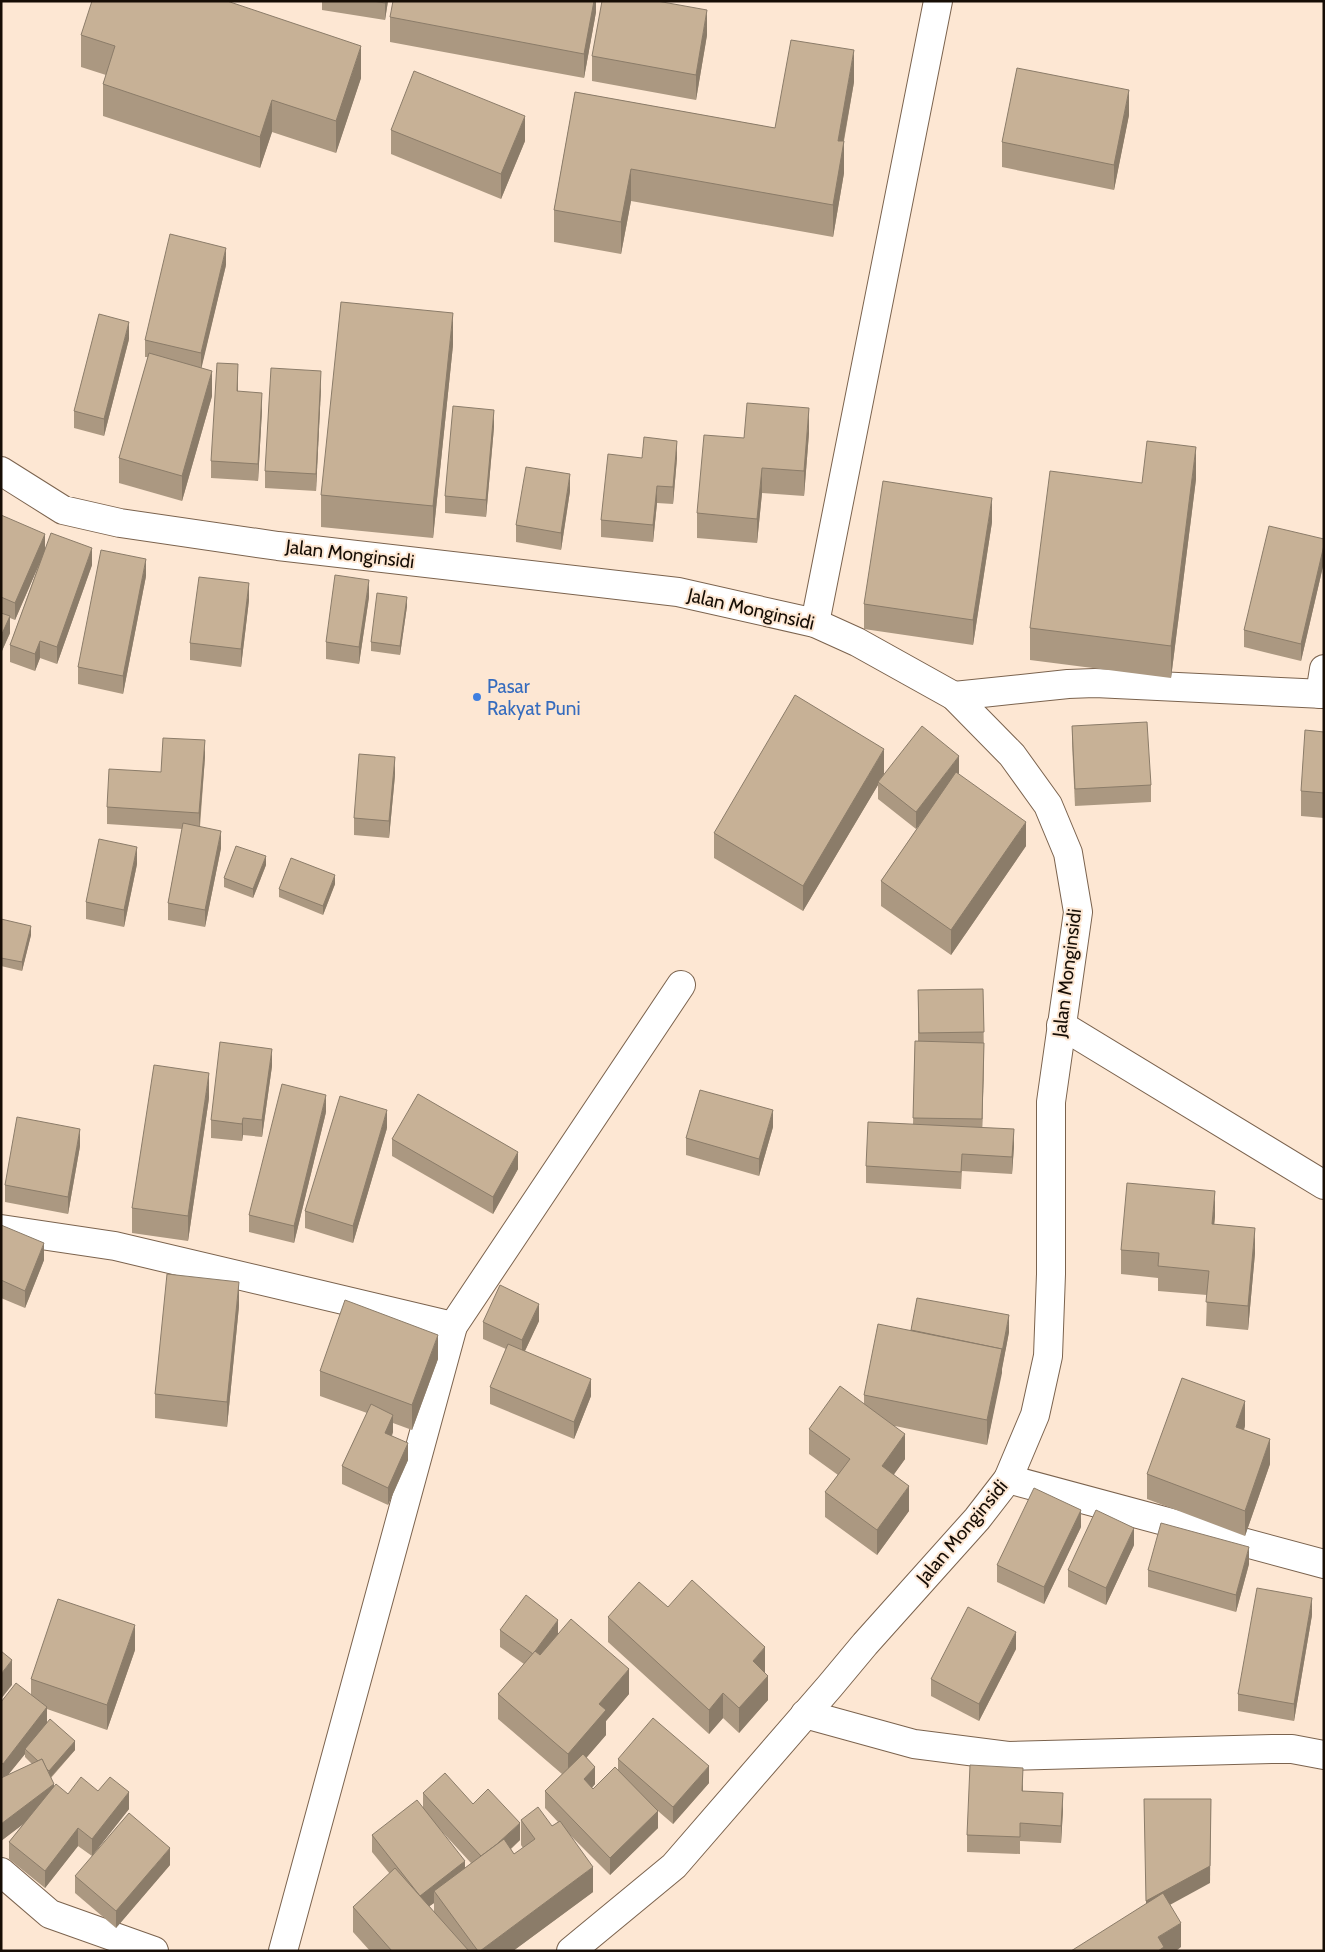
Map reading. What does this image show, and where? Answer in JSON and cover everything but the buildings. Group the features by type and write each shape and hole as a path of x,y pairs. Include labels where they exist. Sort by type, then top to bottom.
{"street":[{"path":"815,622 938,1"},
{"name":"Jalan Monginsidi","path":"1,471 63,510 120,523 278,546 678,592 815,622 857,642 954,696 1012,755 1048,806 1068,853 1078,912 1051,1102 1051,1264 1048,1356 1035,1415 1008,1479 976,1519 674,1866 571,1951"},
{"path":"954,696 1086,683 1323,686"},
{"path":"283,1951 453,1326 681,985"},
{"path":"1061,1025 1324,1184"},
{"path":"1,1229 115,1246 453,1326"},
{"path":"1008,1479 1324,1564"},
{"path":"805,1714 914,1744 1008,1756 1272,1749 1292,1749 1324,1755"},
{"path":"1,1872 50,1914 154,1951"}],"place":[{"name":"Pasar Rakyat Puni","path":"477,697"}]}
